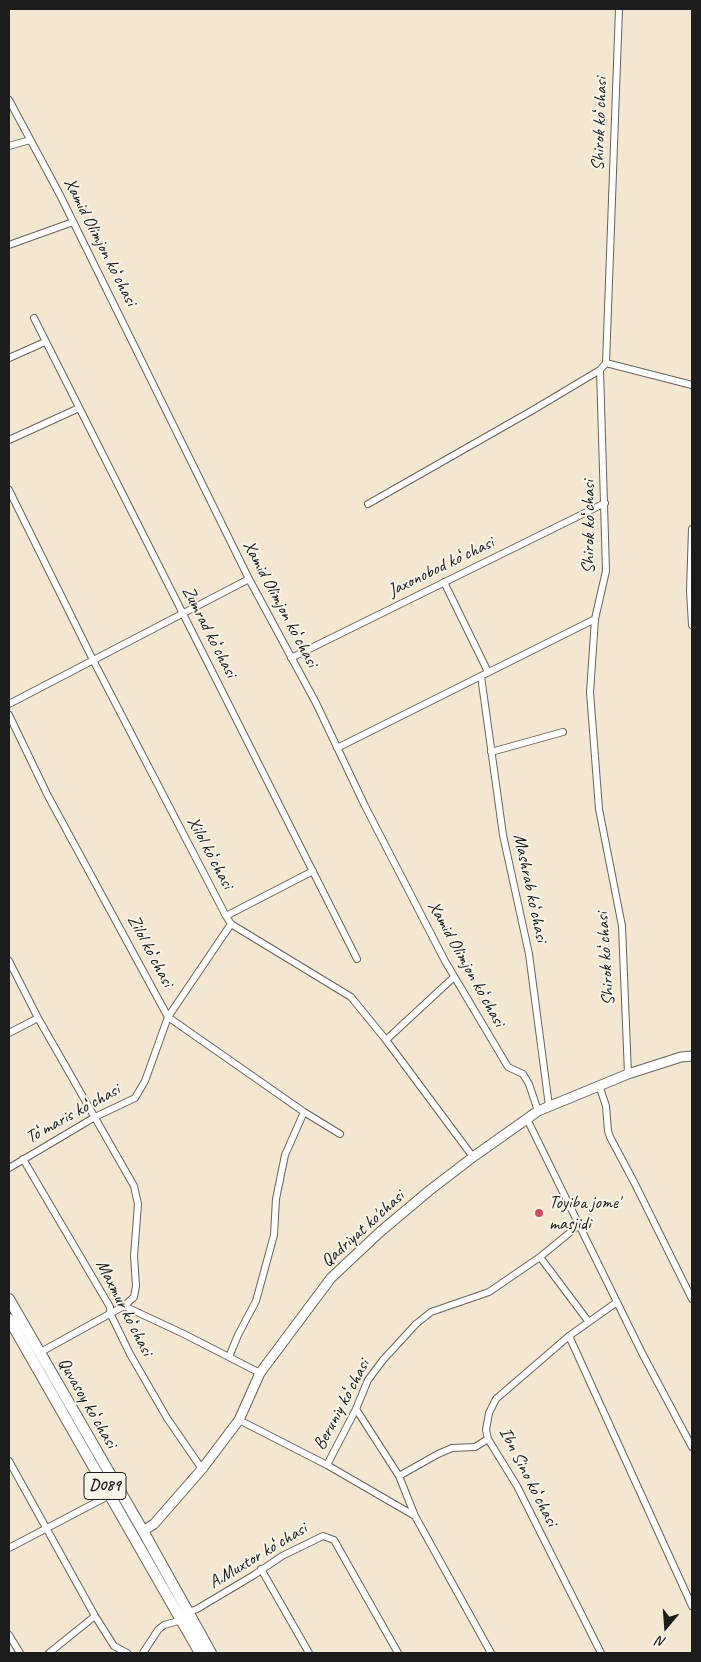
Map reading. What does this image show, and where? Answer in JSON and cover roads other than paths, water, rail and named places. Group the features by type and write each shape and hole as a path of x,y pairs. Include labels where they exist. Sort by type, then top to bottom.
{"main road":[{"name":"Quvasoy koʻchasi","path":"9,1299 37,1351 143,1531 186,1616 200,1653"},
{"name":"Quvasoy koʻchasi","path":"9,1319 110,1495 211,1653"}],"street":[{"name":"Shirok koʻchasi","path":"606,363 619,9"},
{"name":"Xamid Olimjon koʻchasi","path":"9,100 73,222 249,579 316,703 369,815 454,977 508,1067 523,1074 529,1084 538,1111"},
{"path":"9,146 30,140"},
{"path":"9,245 73,222"},
{"name":"Zumrad koʻchasi","path":"34,318 357,959"},
{"path":"9,358 46,342"},
{"path":"368,504 600,370 606,363 692,385"},
{"name":"Shirok koʻchasi","path":"600,370 606,571 596,619 590,692 599,809 622,926 628,1074"},
{"path":"9,440 79,408"},
{"name":"Xilol koʻchasi","path":"9,490 93,660 231,924 351,997 386,1040 473,1158"},
{"name":"Jaxonobod koʻchasi","path":"292,658 605,503"},
{"path":"692,529 690,591 692,625"},
{"path":"9,704 249,579"},
{"path":"444,582 488,672"},
{"path":"337,748 596,619"},
{"name":"Mashrab koʻchasi","path":"481,676 503,835 529,954 549,1106"},
{"name":"Zilol koʻchasi","path":"9,715 48,796 168,1017 304,1112 340,1134"},
{"path":"491,752 563,732"},
{"path":"226,916 312,871"},
{"name":"Toʻmaris koʻchasi","path":"9,1168 95,1117 135,1098 145,1081 168,1017 231,924"},
{"path":"9,961 38,1018 134,1186 138,1204 134,1256 136,1286 134,1297 124,1306 37,1351"},
{"path":"386,1040 454,977"},
{"path":"9,1033 38,1018"},
{"name":"Qadriyat ko'chasi","path":"143,1531 154,1524 202,1469 239,1420 260,1373 331,1278 380,1232 430,1190 538,1111 628,1074 681,1057 692,1056"},
{"path":"600,1084 606,1106 610,1137 692,1299"},
{"path":"229,1357 256,1301 274,1234 276,1199 285,1155 304,1112"},
{"path":"527,1119 617,1302 692,1447"},
{"name":"Maxmur koʻchasi","path":"23,1159 110,1307 110,1313 130,1354 167,1418 202,1469"},
{"name":"Beruniy koʻchasi","path":"327,1465 356,1409 364,1388 383,1360 424,1317 431,1312 489,1292 540,1257 579,1225"},
{"path":"540,1257 588,1321"},
{"name":"Ibn Sino koʻchasi","path":"601,1653 517,1486 488,1439 486,1430 488,1413 496,1399 569,1336 617,1302"},
{"path":"124,1306 260,1373"},
{"path":"569,1336 692,1606"},
{"path":"356,1409 399,1476 415,1516 491,1653"},
{"path":"239,1420 327,1465 415,1516"},
{"path":"399,1476 452,1448 476,1447 488,1439"},
{"path":"9,1461 95,1616 114,1646 127,1653"},
{"path":"9,1548 110,1495"},
{"name":"A.Muxtor koʻchasi","path":"143,1653 164,1624 186,1616 282,1556 323,1536 334,1540 398,1653"},
{"path":"262,1569 309,1653"},
{"path":"49,1653 95,1616"},
{"path":"9,1634 20,1653"}],"place":[{"name":"Toyiba jome' masjidi","path":"539,1213"}]}
